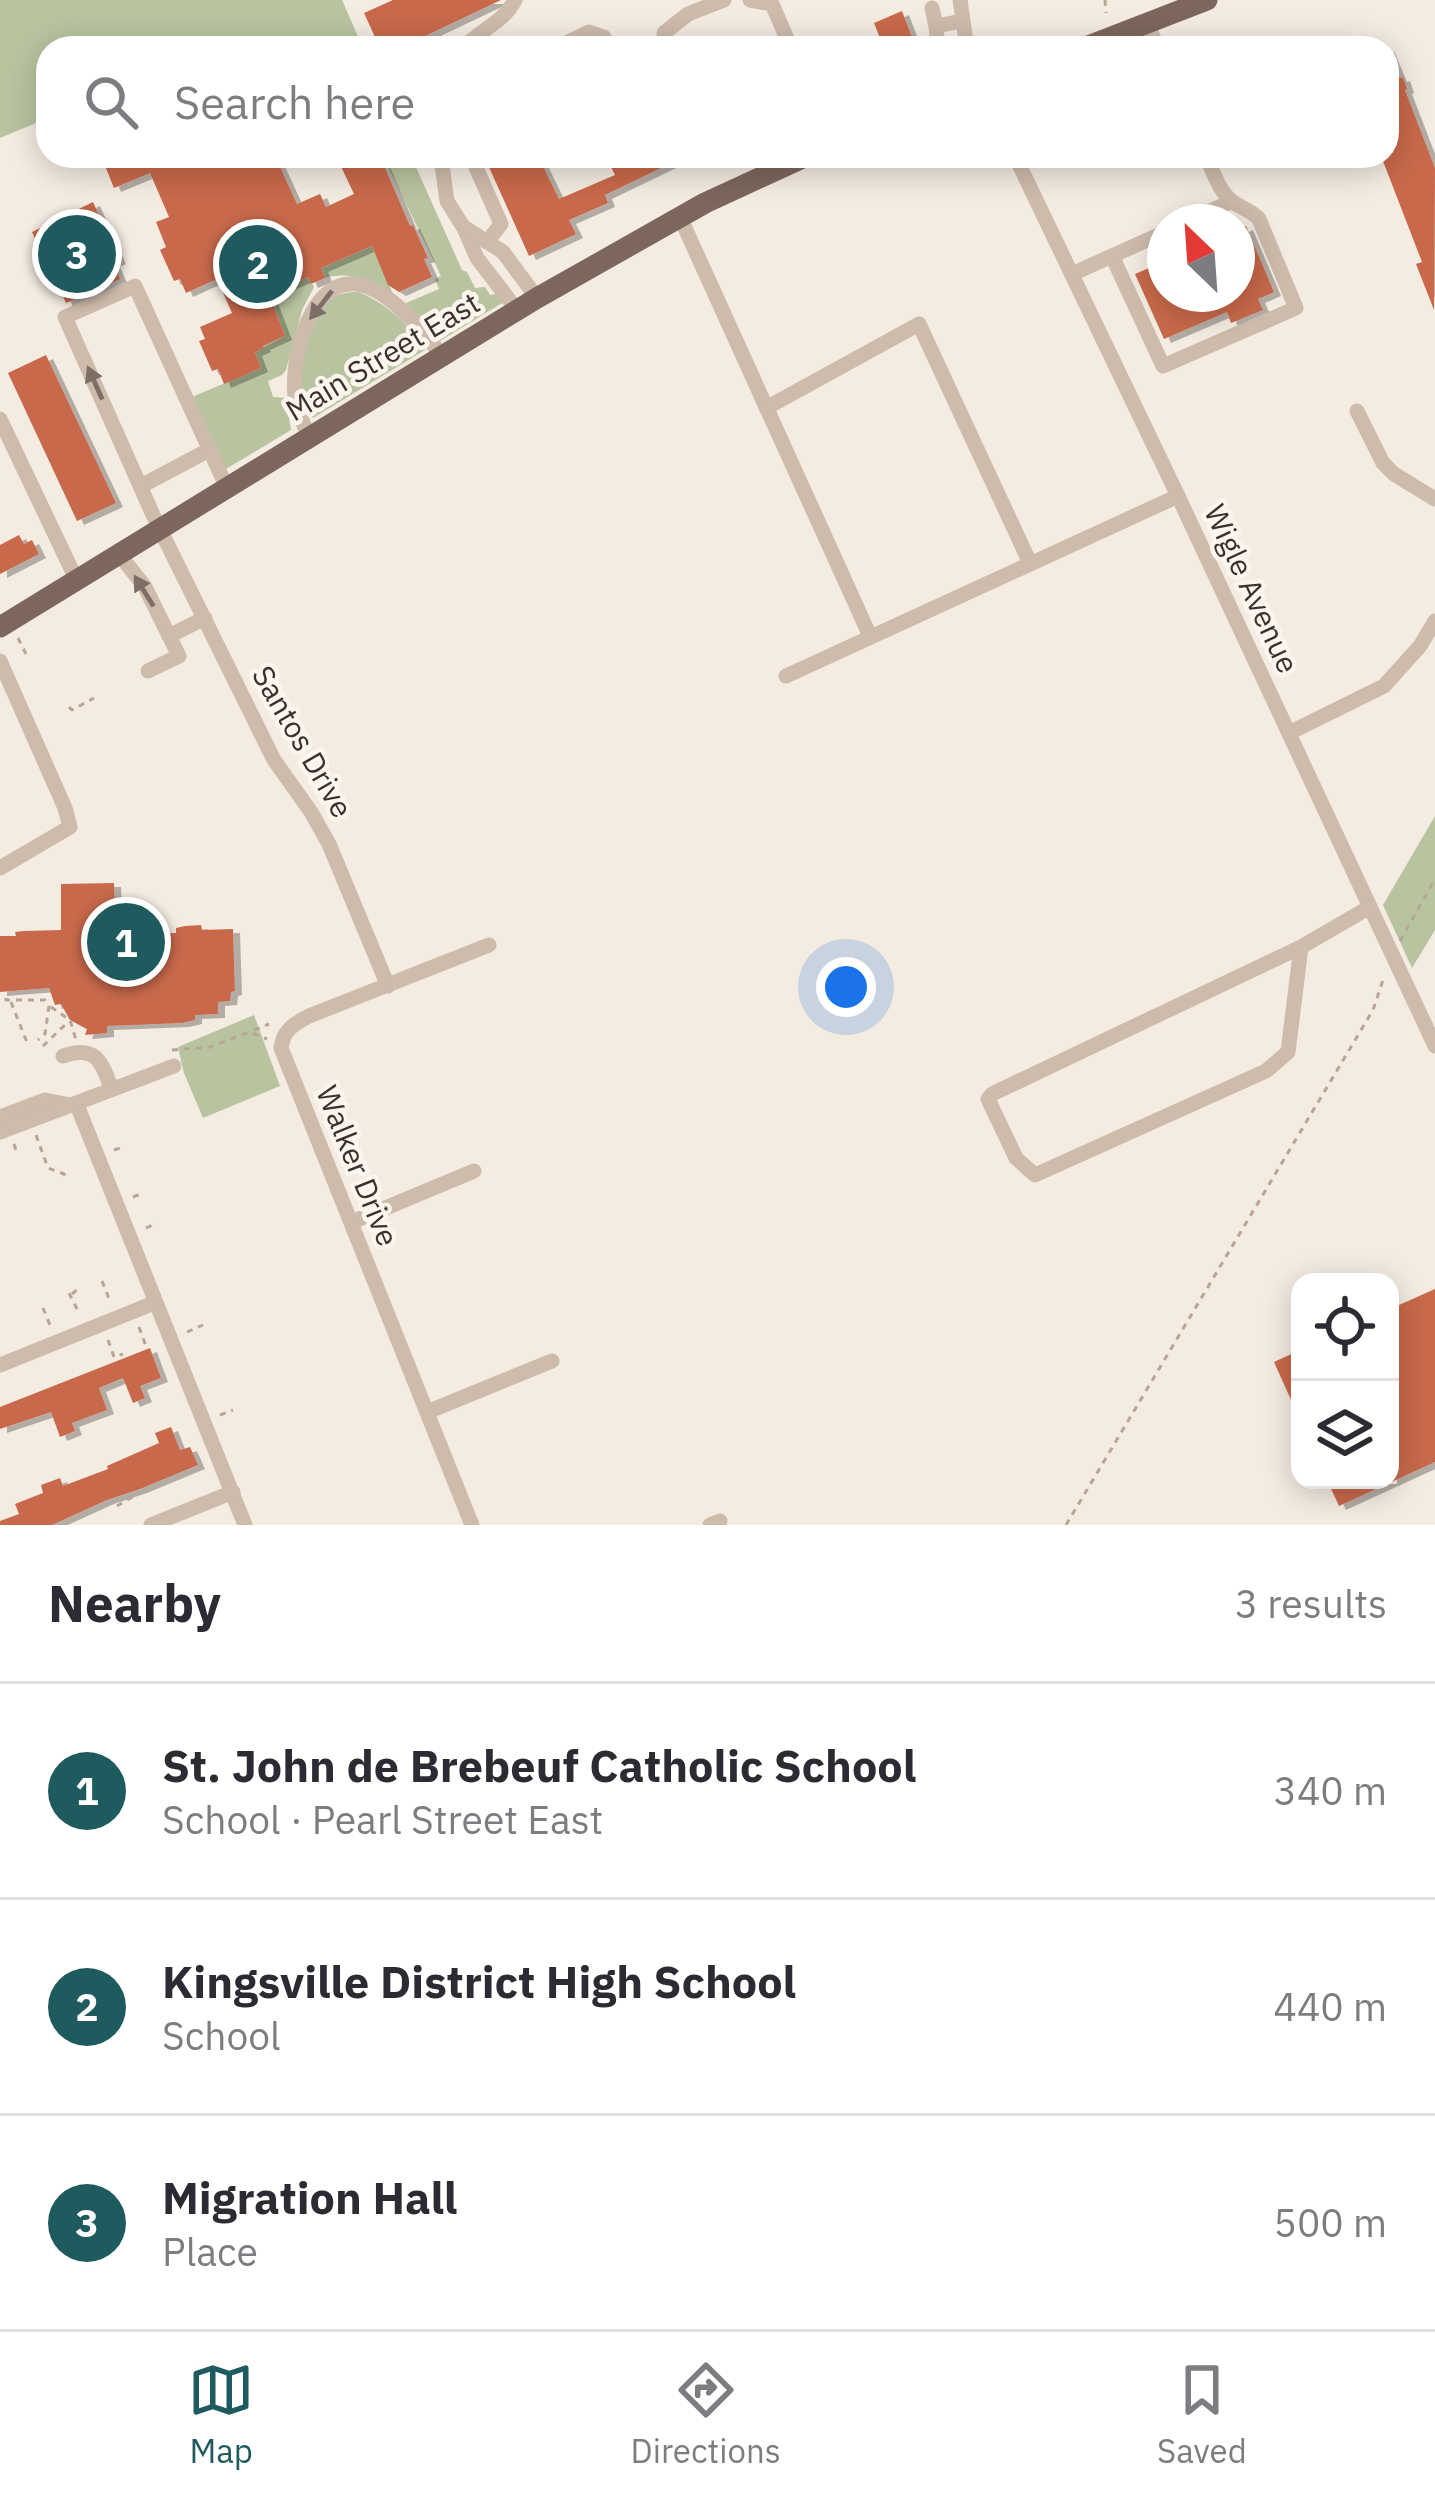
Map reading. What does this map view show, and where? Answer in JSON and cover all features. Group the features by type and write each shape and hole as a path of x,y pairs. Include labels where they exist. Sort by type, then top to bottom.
{"main road":[{"path":"1114,36 1207,0"},
{"name":"Main Street East","path":"9,632 77,580 517,310 680,217 782,168"}],"street":[{"path":"476,36 505,16 515,0"},
{"path":"664,33 688,14 724,0"},
{"path":"750,0 772,4 785,36"},
{"path":"960,0 965,36"},
{"path":"932,8 937,36"},
{"path":"936,26 962,21"},
{"path":"1147,23 1153,36"},
{"path":"442,168 447,201 477,258 517,310"},
{"path":"476,168 501,224 487,242"},
{"name":"Wigle Avenue","path":"1021,168 1370,907 1427,1010 1435,1046"},
{"path":"1112,256 1163,366 1296,308 1259,219 1232,201 1212,168"},
{"path":"1225,204 1232,201"},
{"path":"680,217 870,636"},
{"path":"464,228 503,253 537,298"},
{"path":"1072,274 1147,240"},
{"path":"310,437 296,406 296,369 307,325 330,290 349,284 376,291 426,333 442,357"},
{"name":"Santos Drive","path":"209,450 135,286 65,317 161,530 274,760 329,844 388,986"},
{"path":"766,408 919,324 1030,563"},
{"path":"1357,411 1383,463 1435,500"},
{"path":"0,419 4,439 77,580"},
{"path":"141,485 209,450 227,488"},
{"path":"786,676 1178,496"},
{"path":"119,554 145,587 179,656 148,670"},
{"path":"167,633 203,616"},
{"path":"1289,733 1384,686 1420,646 1435,621"},
{"path":"0,661 70,827 0,868"},
{"path":"1301,946 1288,1052 1266,1071 1035,1175 1016,1158 988,1099 992,1094 1301,946 1370,907"},
{"name":"Walker Drive","path":"472,1525 281,1048 282,1038 308,1016 488,945"},
{"path":"63,1056 80,1051 96,1057 111,1088"},
{"path":"6,1137 173,1058"},
{"path":"0,1118 45,1100 75,1105"},
{"path":"75,1105 245,1525"},
{"path":"352,1222 474,1171"},
{"path":"0,1365 154,1303"},
{"path":"427,1412 552,1361"},
{"path":"151,1525 232,1492"}],"path":[{"path":"1105,0 1106,13"},
{"path":"9,632 26,654"},
{"path":"69,707 94,698"},
{"path":"28,1045 8,998 45,1000 70,1019 76,1040"},
{"path":"49,1006 40,1043 70,1019"},
{"path":"1066,1525 1373,1010"},
{"path":"173,1058 269,1024"},
{"path":"248,1032 269,1040"},
{"path":"35,1133 49,1168 67,1180"},
{"path":"6,1137 17,1154"},
{"path":"114,1150 123,1147"},
{"path":"133,1197 143,1193"},
{"path":"146,1228 157,1223"},
{"path":"102,1281 110,1300"},
{"path":"77,1287 70,1294 79,1313"},
{"path":"43,1308 50,1325"},
{"path":"187,1332 203,1325"},
{"path":"139,1327 147,1349"},
{"path":"107,1340 114,1357 123,1354"},
{"path":"220,1415 233,1410"},
{"path":"117,1506 134,1492"}],"green space":[{"path":"0,0 342,0 358,36 36,36 36,123 0,138"},
{"path":"389,168 416,168 462,270 475,288 485,287 490,295 507,300 440,341 406,303 439,289 435,279 441,276"},
{"path":"372,246 393,294 360,278 325,278 321,268"},
{"path":"308,277 314,287 302,310 286,370 268,381 273,397 286,398 291,430 226,469 192,397 261,368 255,352 285,336 269,294"},
{"path":"358,292 396,315 425,350 313,418 301,392 311,330 330,300"},
{"path":"1435,816 1435,930 1412,968 1383,905"},
{"path":"254,1015 280,1086 203,1118 178,1047"}],"building":[{"path":"393,0 501,0 425,36 375,36 364,13"},
{"path":"902,11 911,36 879,36 874,23"},
{"path":"1399,76 1435,168 1434,310 1416,264 1422,262 1386,168 1399,168"},
{"path":"106,168 280,168 297,204 320,194 326,207 354,194 342,168 385,168 428,258 424,259 432,277 399,292 388,285 372,246 321,268 325,278 311,284 308,277 269,294 285,336 255,352 261,368 224,384 218,369 212,371 199,341 205,339 200,327 232,313 217,279 186,293 180,279 174,281 160,250 166,247 156,222 169,217 150,173 114,188"},
{"path":"489,168 544,168 559,199 615,175 612,168 661,168 605,195 608,203 569,220 576,234 529,256"},
{"path":"93,202 119,260 113,263 120,279 66,303 52,272 46,274 32,232"},
{"path":"1255,247 1274,292 1258,299 1263,310 1231,323 1227,312 1255,312"},
{"path":"1147,269 1147,301 1135,274"},
{"path":"1152,312 1227,312 1164,339"},
{"path":"46,355 116,503 77,521 8,373"},
{"path":"19,535 24,544 32,540 39,554 0,574 0,545"},
{"path":"114,883 116,935 176,933 176,928 201,925 202,930 233,929 235,991 230,1001 218,1002 218,1014 195,1015 195,1020 182,1023 107,1026 107,1033 85,1035 87,1029 70,1020 61,1004 55,1005 49,988 0,992 0,936 61,930 61,884"},
{"path":"1435,1289 1435,1462 1399,1478 1399,1381 1399,1305"},
{"path":"150,1348 161,1378 140,1386 145,1398 133,1403 123,1378 99,1388 107,1410 72,1423 75,1431 60,1437 51,1412 0,1429 0,1407"},
{"path":"1291,1354 1291,1400 1274,1362"},
{"path":"171,1427 180,1450 190,1447 198,1465 52,1525 0,1525 19,1514 15,1504 43,1493 41,1485 60,1478 63,1486 108,1469 159,1443 155,1433"},
{"path":"1331,1489 1376,1489 1339,1506"}],"place":[{"name":"Migration Hall","path":"77,254"},
{"name":"Kingsville District High School","path":"258,264"},
{"name":"St. John de Brebeuf Catholic School","path":"126,942"}]}
